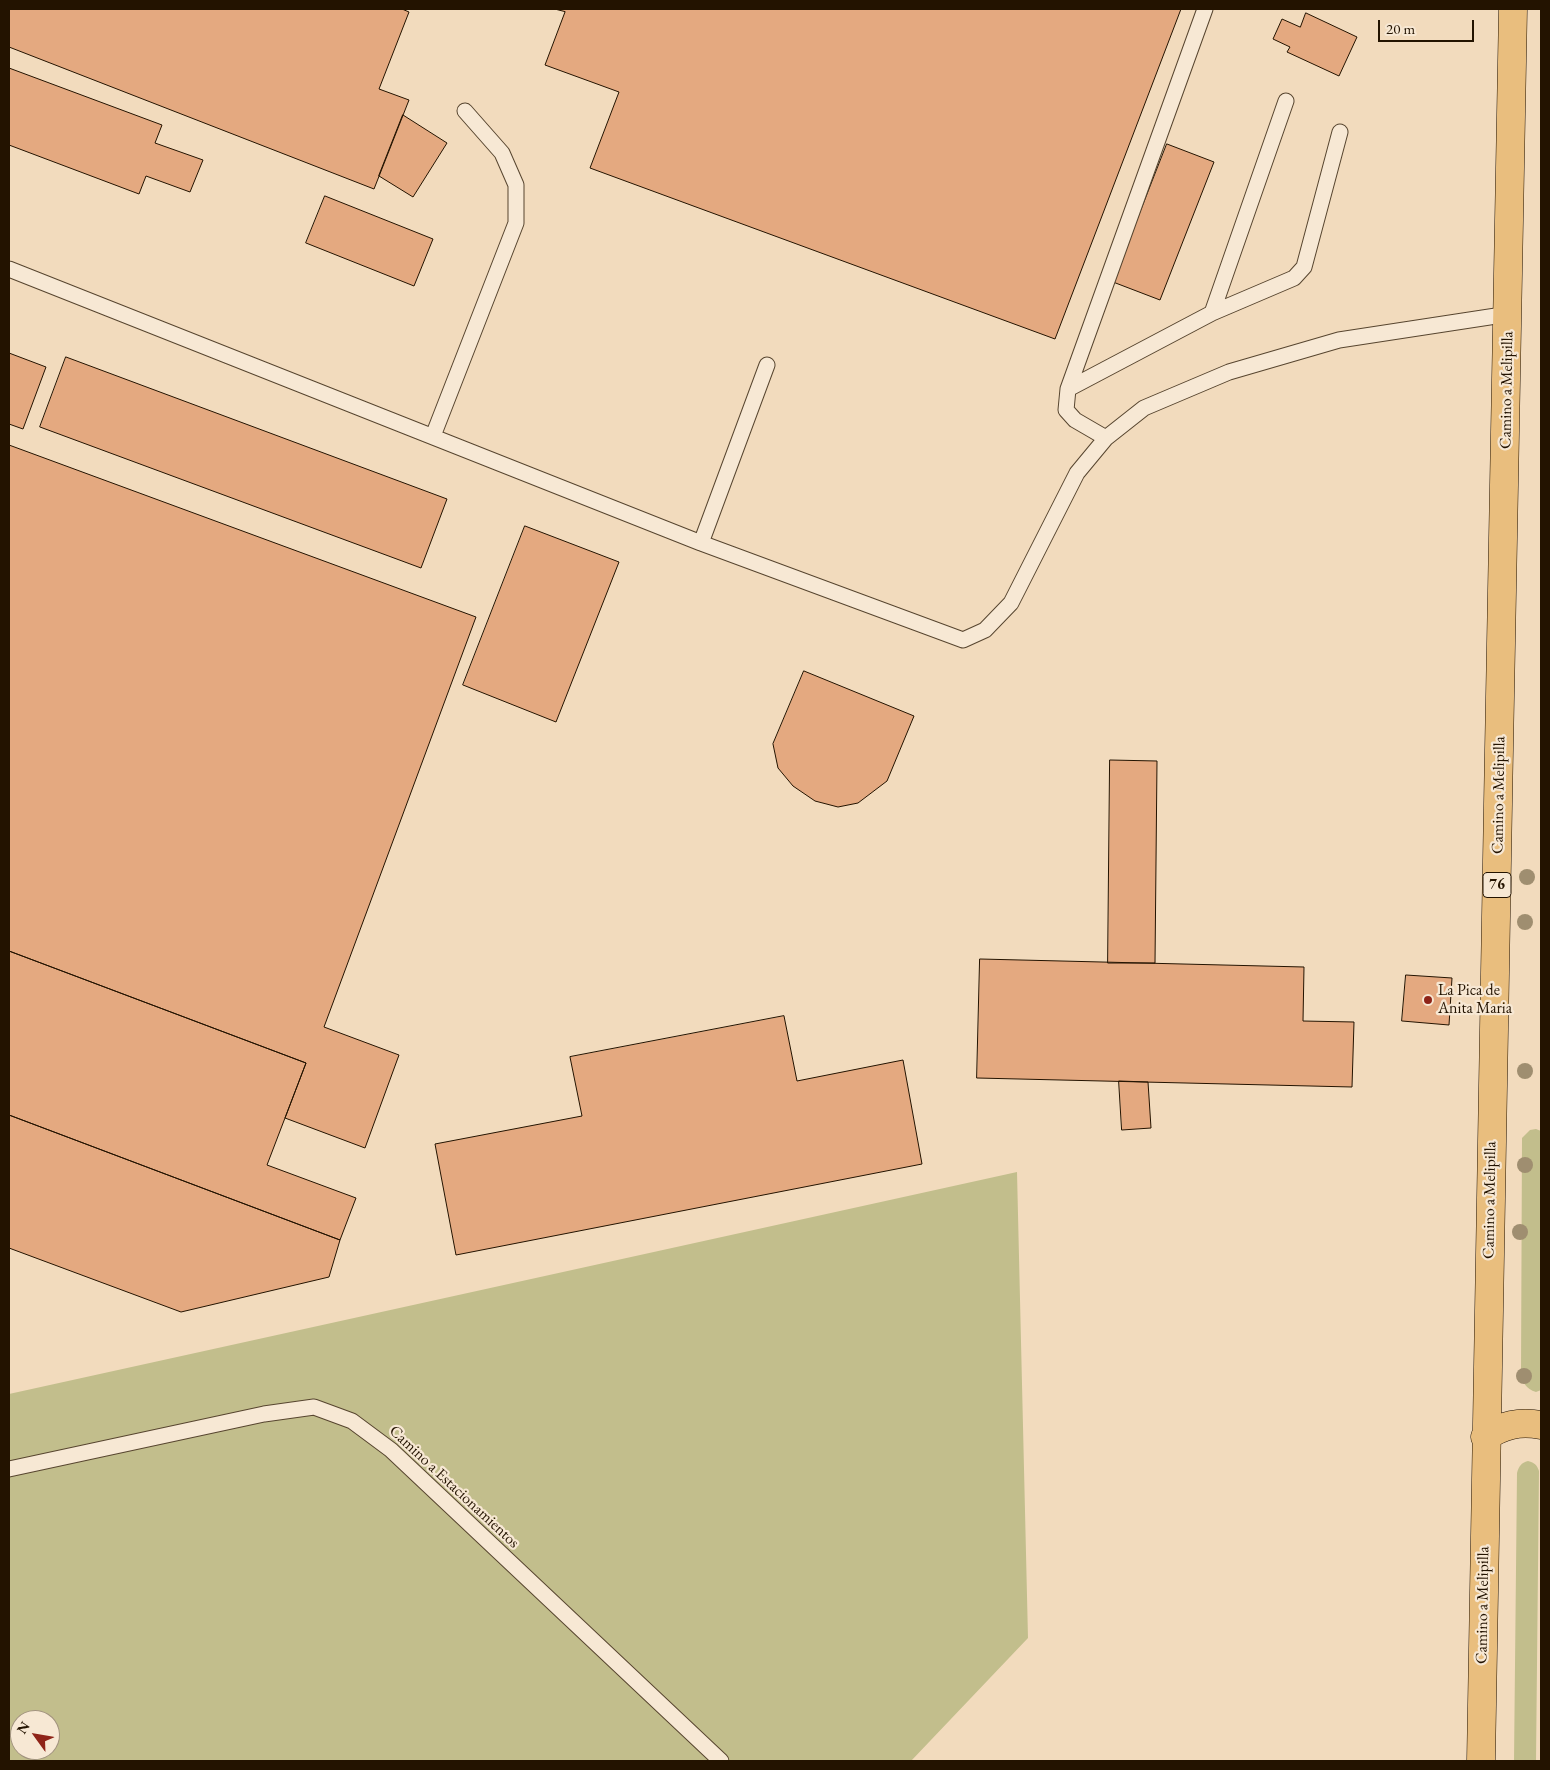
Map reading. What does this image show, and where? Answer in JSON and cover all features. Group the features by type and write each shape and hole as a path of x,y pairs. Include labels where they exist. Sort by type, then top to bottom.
{"main road":[{"name":"Camino a Melipilla","path":"1481,1761 1485,1437 1513,9"},
{"path":"1485,1437 1511,1424 1541,1425"}],"lane":[{"path":"1106,438 1075,420 1066,410 1068,389 1205,9"},
{"path":"1212,312 1286,101"},
{"path":"433,436 516,223 516,185 502,153 465,111"},
{"path":"1068,389 1212,312 1294,278 1304,267 1340,132"},
{"path":"9,270 701,543 963,640 985,630 1011,603 1076,473 1106,438 1144,408 1229,372 1339,340 1508,314"},
{"path":"701,543 767,365"},
{"name":"Camino a Estacionamientos","path":"9,1469 264,1414 314,1407 352,1421 391,1450 721,1761"}],"shaded area":[{"path":"1536,1129 1541,1131 1541,1390 1536,1392 1525,1385 1521,1372 1522,1138 1530,1130"},
{"path":"1017,1172 1028,1638 911,1761 9,1761 9,1394"},
{"path":"1528,1461 1535,1464 1539,1471 1536,1761 1514,1761 1517,1473 1521,1465"}],"building":[{"path":"9,9 402,9 409,12 379,89 409,100 374,189 9,47"},
{"path":"555,9 1181,9 1055,339 590,168 619,92 545,65 565,12"},
{"path":"1306,13 1357,37 1339,76 1287,52 1290,47 1273,39 1282,19 1300,27"},
{"path":"9,68 162,125 155,143 203,160 190,192 146,176 139,194 9,145"},
{"path":"403,115 447,143 413,197 379,176"},
{"path":"1167,144 1214,162 1160,300 1113,282"},
{"path":"325,196 433,239 414,286 306,243"},
{"path":"9,353 46,367 23,429 9,424"},
{"path":"66,357 447,499 421,568 40,427"},
{"path":"9,445 476,617 324,1027 399,1055 365,1148 285,1118 306,1063 9,951"},
{"path":"525,526 619,562 556,722 463,685"},
{"path":"804,671 914,716 887,781 858,803 838,807 815,801 793,786 778,768 773,744"},
{"path":"1110,760 1157,761 1155,963 1108,963"},
{"path":"9,951 306,1063 267,1165 356,1198 340,1240 9,1115"},
{"path":"980,959 1304,967 1303,1021 1354,1022 1352,1087 977,1078"},
{"name":"La Pica de Anita Maria","path":"1406,975 1452,978 1449,1025 1402,1021"},
{"path":"784,1016 797,1081 903,1060 922,1164 456,1255 435,1144 582,1116 570,1057"},
{"path":"1119,1081 1148,1082 1151,1128 1122,1130"},
{"path":"9,1115 340,1240 329,1277 181,1312 9,1248"}],"place":[{"name":"La Pica de Anita Maria","path":"1428,1000"}]}
